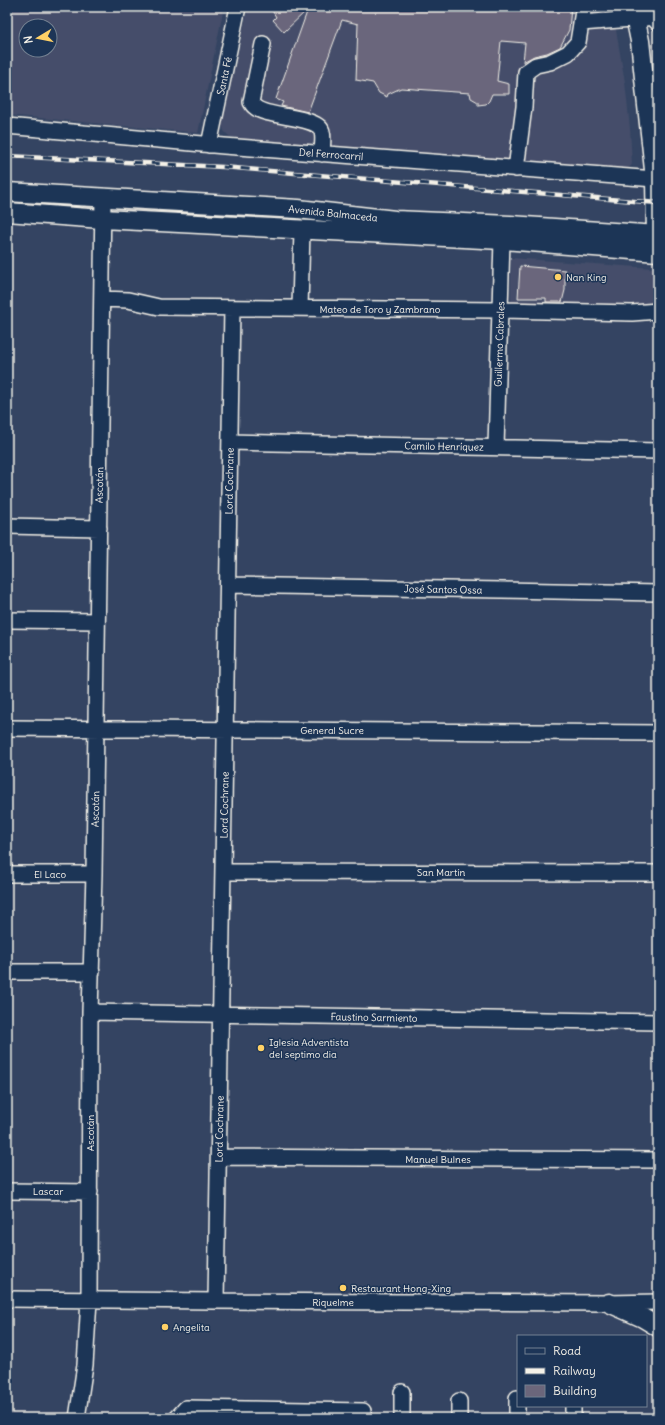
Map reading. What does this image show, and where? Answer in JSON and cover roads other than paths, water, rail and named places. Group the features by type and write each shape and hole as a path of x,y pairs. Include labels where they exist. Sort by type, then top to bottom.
{"main road":[{"path":"634,13 640,41 654,179 658,242"},
{"name":"Avenida Balmaceda","path":"7,192 298,209 401,220 510,225 658,242"},
{"name":"Avenida Balmaceda","path":"7,212 102,219 502,240 658,242"},
{"path":"609,1303 658,1327"}],"street":[{"name":"Santa Fé","path":"209,145 238,7"},
{"path":"516,169 524,107 526,72 536,65 550,62 568,53 578,42 583,7"},
{"path":"581,23 634,13 657,16"},
{"path":"263,44 251,102 255,108 318,125 322,131 322,154"},
{"name":"Del Ferrocarril","path":"7,126 209,145 654,179"},
{"name":"Ascotán","path":"77,1418 85,1365 89,1300 90,1012 94,874 103,198"},
{"path":"300,308 302,230"},
{"name":"Guillermo Cabrales","path":"496,447 502,240"},
{"name":"Mateo de Toro y Zambrano","path":"102,299 128,300 159,307 500,310 632,313 658,311"},
{"name":"Lord Cochrane","path":"216,1301 232,308"},
{"name":"Camilo Henríquez","path":"230,442 658,451"},
{"path":"7,526 98,528"},
{"name":"José Santos Ossa","path":"228,585 658,593"},
{"path":"7,620 97,621"},
{"name":"General Sucre","path":"7,728 658,733"},
{"name":"San Martín","path":"223,872 658,873"},
{"name":"El Laco","path":"7,874 94,874"},
{"path":"7,972 92,972"},
{"name":"Faustino Sarmiento","path":"90,1012 658,1022"},
{"name":"Manuel Bulnes","path":"219,1157 658,1160"},
{"name":"Lascar","path":"7,1191 90,1192"},
{"name":"Riquelme","path":"7,1299 609,1303 658,1302"},
{"path":"402,1392 402,1418"},
{"path":"517,1398 517,1418"},
{"path":"459,1401 459,1418"},
{"path":"573,1407 573,1418"},
{"path":"178,1418 186,1408 363,1415"}],"railway":[{"path":"7,156 223,167 658,203"}],"place":[{"name":"Nan King","path":"558,277"},
{"name":"Iglesia Adventista del septimo dia","path":"261,1048"},
{"name":"Restaurant Hong-Xing","path":"343,1288"},
{"name":"Angelita","path":"165,1327"}]}
